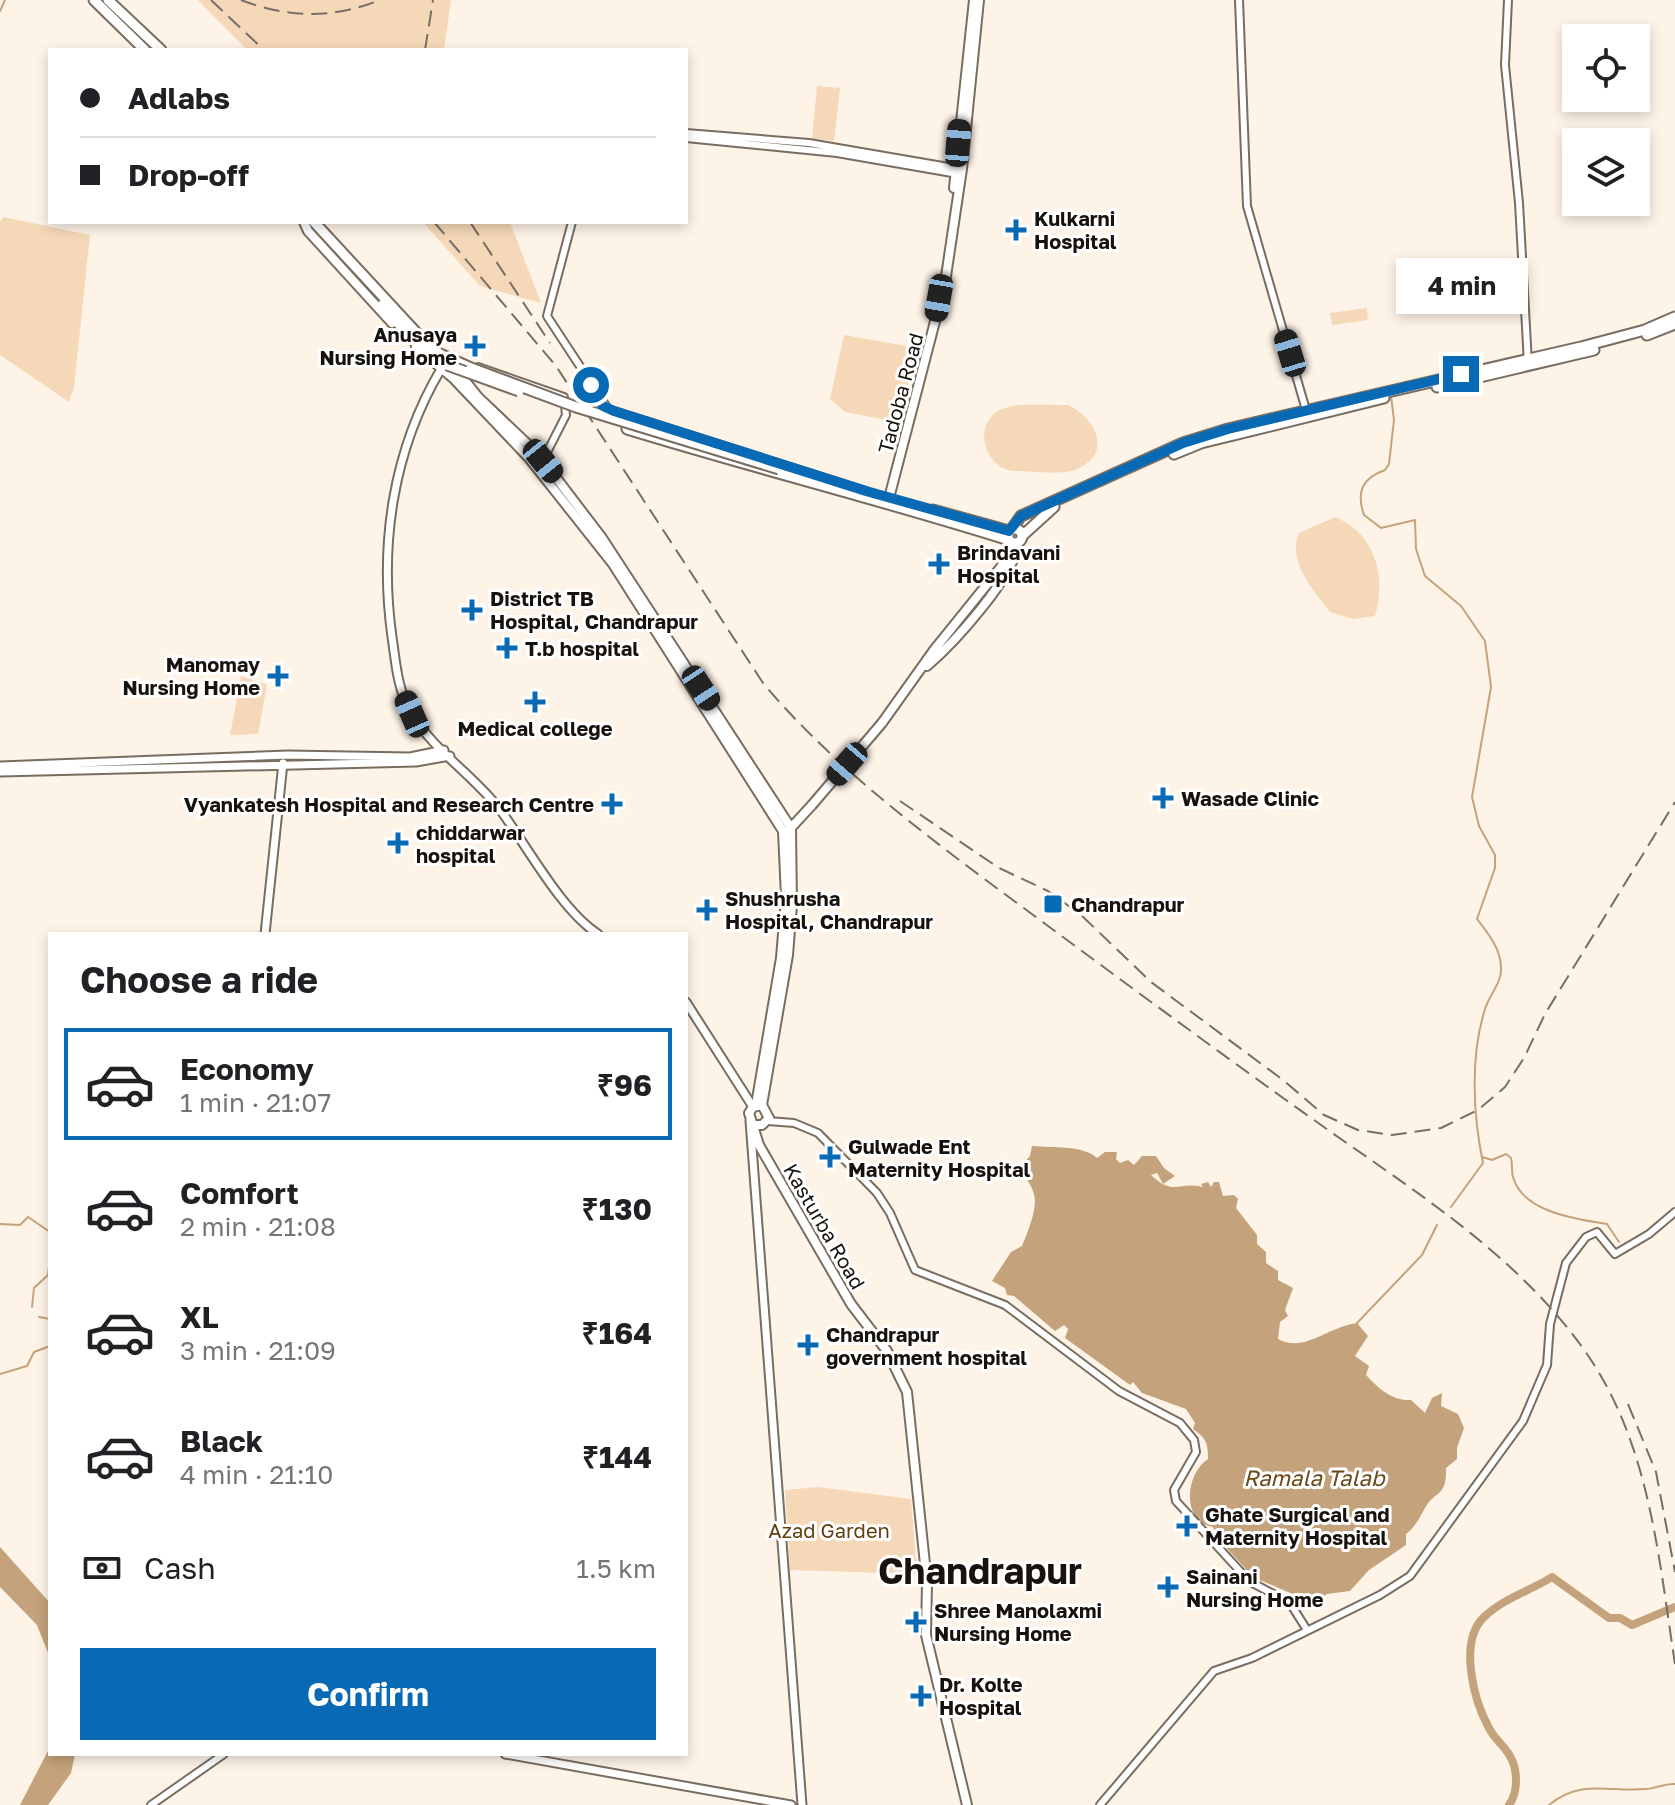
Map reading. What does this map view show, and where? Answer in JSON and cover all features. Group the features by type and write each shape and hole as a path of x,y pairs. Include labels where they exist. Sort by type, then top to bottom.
{"highway":[{"path":"94,0 143,48"},
{"path":"108,0 159,48"},
{"path":"309,224 415,342 447,365 627,429 1014,537"},
{"path":"309,224 409,326 446,357 576,407 775,471 866,491 888,500"},
{"path":"1563,354 1645,330 1675,317"},
{"path":"1014,537 1021,516 1183,443 1306,410 1400,392 1675,324"},
{"path":"1014,537 1050,509 1193,446 1384,395"}],"main road":[{"name":"Tadoba Road","path":"888,500 923,377 941,291 959,171 976,0"},
{"path":"308,224 308,231 399,331 541,465"},
{"path":"446,357 557,485 647,610 786,828 792,905 788,955 752,1122 802,1805"},
{"path":"441,369 418,411 387,530 387,607 399,684 412,714 499,808 536,866 596,932"},
{"path":"786,828 805,815 882,723 920,671 940,655 983,604 1014,559 1014,537"},
{"path":"0,772 416,762 447,753"},
{"path":"0,766 288,755 410,757 447,753"},
{"path":"265,932 283,763"},
{"path":"688,1005 757,1106 769,1112 768,1121 752,1122"},
{"name":"Kasturba Road","path":"752,1122 759,1145 851,1304 887,1351 907,1392 927,1583 926,1635 967,1805"},
{"path":"516,1756 791,1805"}],"street":[{"path":"1239,0 1247,206 1306,410"},
{"path":"1508,0 1506,80 1519,203 1528,362"},
{"path":"688,135 959,171"},
{"path":"571,224 547,316 603,406 866,491"},
{"path":"467,366 564,397 566,415 541,465"},
{"path":"768,1121 794,1123 818,1133 875,1191 890,1213 915,1270 1005,1305 1119,1391 1180,1423 1194,1440 1196,1452 1174,1490 1176,1501 1249,1581 1290,1603 1307,1630"},
{"path":"1100,1805 1214,1671 1252,1658 1380,1595 1410,1576 1485,1477 1538,1392 1547,1365 1550,1324 1566,1263 1586,1237 1597,1232 1615,1254 1649,1234 1675,1212"},
{"path":"151,1805 221,1756"}],"green space":[{"path":"198,0 451,0 444,48 245,48"},
{"path":"817,86 840,88 834,141 812,139"},
{"path":"3,217 90,235 74,387 69,402 0,355 0,222"},
{"path":"425,224 511,224 541,303 480,286"},
{"path":"1367,308 1368,320 1332,325 1330,313"},
{"path":"844,335 918,348 897,422 845,412 830,399"},
{"path":"1038,404 1068,405 1091,424 1098,441 1097,450 1083,466 1060,472 1016,471 1007,470 993,460 984,434 986,425 997,411"},
{"path":"1335,517 1360,534 1374,558 1379,586 1375,616 1353,619 1330,612 1299,565 1296,544 1299,533"},
{"path":"241,676 267,685 258,734 230,735"},
{"name":"Azad Garden","path":"818,1487 911,1499 917,1574 790,1570 785,1490"}],"water":[{"name":"Ramala Talab","path":"1032,1146 1076,1149 1097,1158 1105,1152 1117,1152 1116,1159 1120,1163 1128,1160 1134,1165 1142,1156 1156,1156 1164,1168 1175,1176 1163,1184 1171,1187 1203,1187 1201,1184 1208,1182 1211,1187 1214,1182 1219,1182 1223,1196 1234,1195 1238,1199 1236,1208 1257,1235 1257,1244 1266,1252 1266,1263 1278,1271 1278,1280 1293,1288 1285,1310 1288,1316 1280,1322 1278,1339 1297,1343 1357,1323 1368,1336 1355,1356 1369,1366 1366,1375 1375,1385 1392,1396 1411,1400 1425,1413 1432,1398 1442,1393 1441,1406 1458,1414 1464,1428 1457,1448 1457,1459 1446,1468 1442,1489 1406,1534 1406,1545 1369,1570 1350,1591 1327,1594 1313,1603 1253,1577 1222,1543 1213,1527 1202,1523 1191,1507 1191,1485 1208,1459 1208,1453 1205,1441 1193,1429 1195,1423 1186,1409 1142,1393 1133,1382 1130,1385 1065,1338 1068,1329 1064,1325 1055,1331 1014,1296 1007,1295 1005,1288 992,1281 1011,1252 1022,1246 1031,1221 1034,1195 1022,1165 1030,1156","holes":["1157,1173 1163,1184 1159,1182 1151,1175"]},
{"path":"0,1547 48,1601 48,1653 37,1625 0,1587"},
{"path":"48,1751 48,1756 75,1756 71,1773 48,1805 20,1805"}],"waterway":[{"path":"0,11 5,0"},
{"path":"1391,396 1394,420 1389,464 1363,487 1361,499 1364,515 1381,528 1415,520 1416,549 1425,576 1461,606 1485,641 1491,687 1472,797 1479,826 1495,855 1495,868 1477,919 1496,948 1501,973 1485,1009 1475,1066 1475,1106 1483,1163 1451,1207"},
{"path":"1482,1157 1492,1160 1506,1154 1511,1158 1512,1175 1528,1199 1553,1212 1607,1224 1619,1242"},
{"path":"0,1224 20,1225 28,1217 48,1231"},
{"path":"1357,1323 1422,1255 1437,1225"},
{"path":"32,1307 34,1288 48,1275"},
{"path":"39,1317 48,1319"},
{"path":"0,1374 27,1366 34,1352 48,1347"},
{"path":"1509,1805 1515,1788 1513,1763 1483,1717 1471,1672 1472,1641 1484,1617 1552,1577 1609,1618 1620,1618 1632,1625 1675,1607"},
{"path":"1549,1805 1560,1797 1583,1789 1645,1789 1675,1784"}],"railway":[{"path":"211,0 262,48"},
{"path":"241,0 276,10 310,14 345,11 380,0"},
{"path":"425,48 433,0"},
{"path":"436,224 556,366 763,683 793,717 860,781 970,868 1466,1229 1500,1258 1562,1321 1610,1392 1639,1466 1657,1545 1675,1664"},
{"path":"471,224 550,343"},
{"path":"900,801 999,868 1048,891 1081,915 1151,982 1283,1080 1324,1115 1358,1130 1392,1135 1441,1128 1478,1110 1505,1087 1524,1058 1545,1014 1675,802"},
{"path":"1628,1404 1656,1472 1675,1572"}],"place":[{"name":"Kulkarni Hospital","path":"1016,230"},
{"name":"Anusaya Nursing Home","path":"475,346"},
{"name":"Brindavani Hospital","path":"939,564"},
{"name":"District TB Hospital, Chandrapur","path":"472,610"},
{"name":"T.b hospital","path":"507,648"},
{"name":"Manomay Nursing Home","path":"278,676"},
{"name":"Medical college","path":"535,702"},
{"name":"Wasade Clinic","path":"1163,798"},
{"name":"Vyankatesh Hospital and Research Centre","path":"612,804"},
{"name":"chiddarwar hospital","path":"398,843"},
{"name":"Chandrapur","path":"1053,904"},
{"name":"Shushrusha Hospital, Chandrapur","path":"707,910"},
{"name":"Gulwade Ent Maternity Hospital","path":"830,1157"},
{"name":"Chandrapur government hospital","path":"808,1345"},
{"name":"Ghate Surgical and Maternity Hospital","path":"1187,1526"},
{"name":"Sainani Nursing Home","path":"1168,1587"},
{"name":"Shree Manolaxmi Nursing Home","path":"916,1622"},
{"name":"Dr. Kolte Hospital","path":"921,1696"}],"district":[{"name":"Chandrapur","path":"980,1570"}],"route":[{"path":"591,385 608,409 866,491 1009,531 1021,516 1183,443 1228,429 1461,374"}]}
